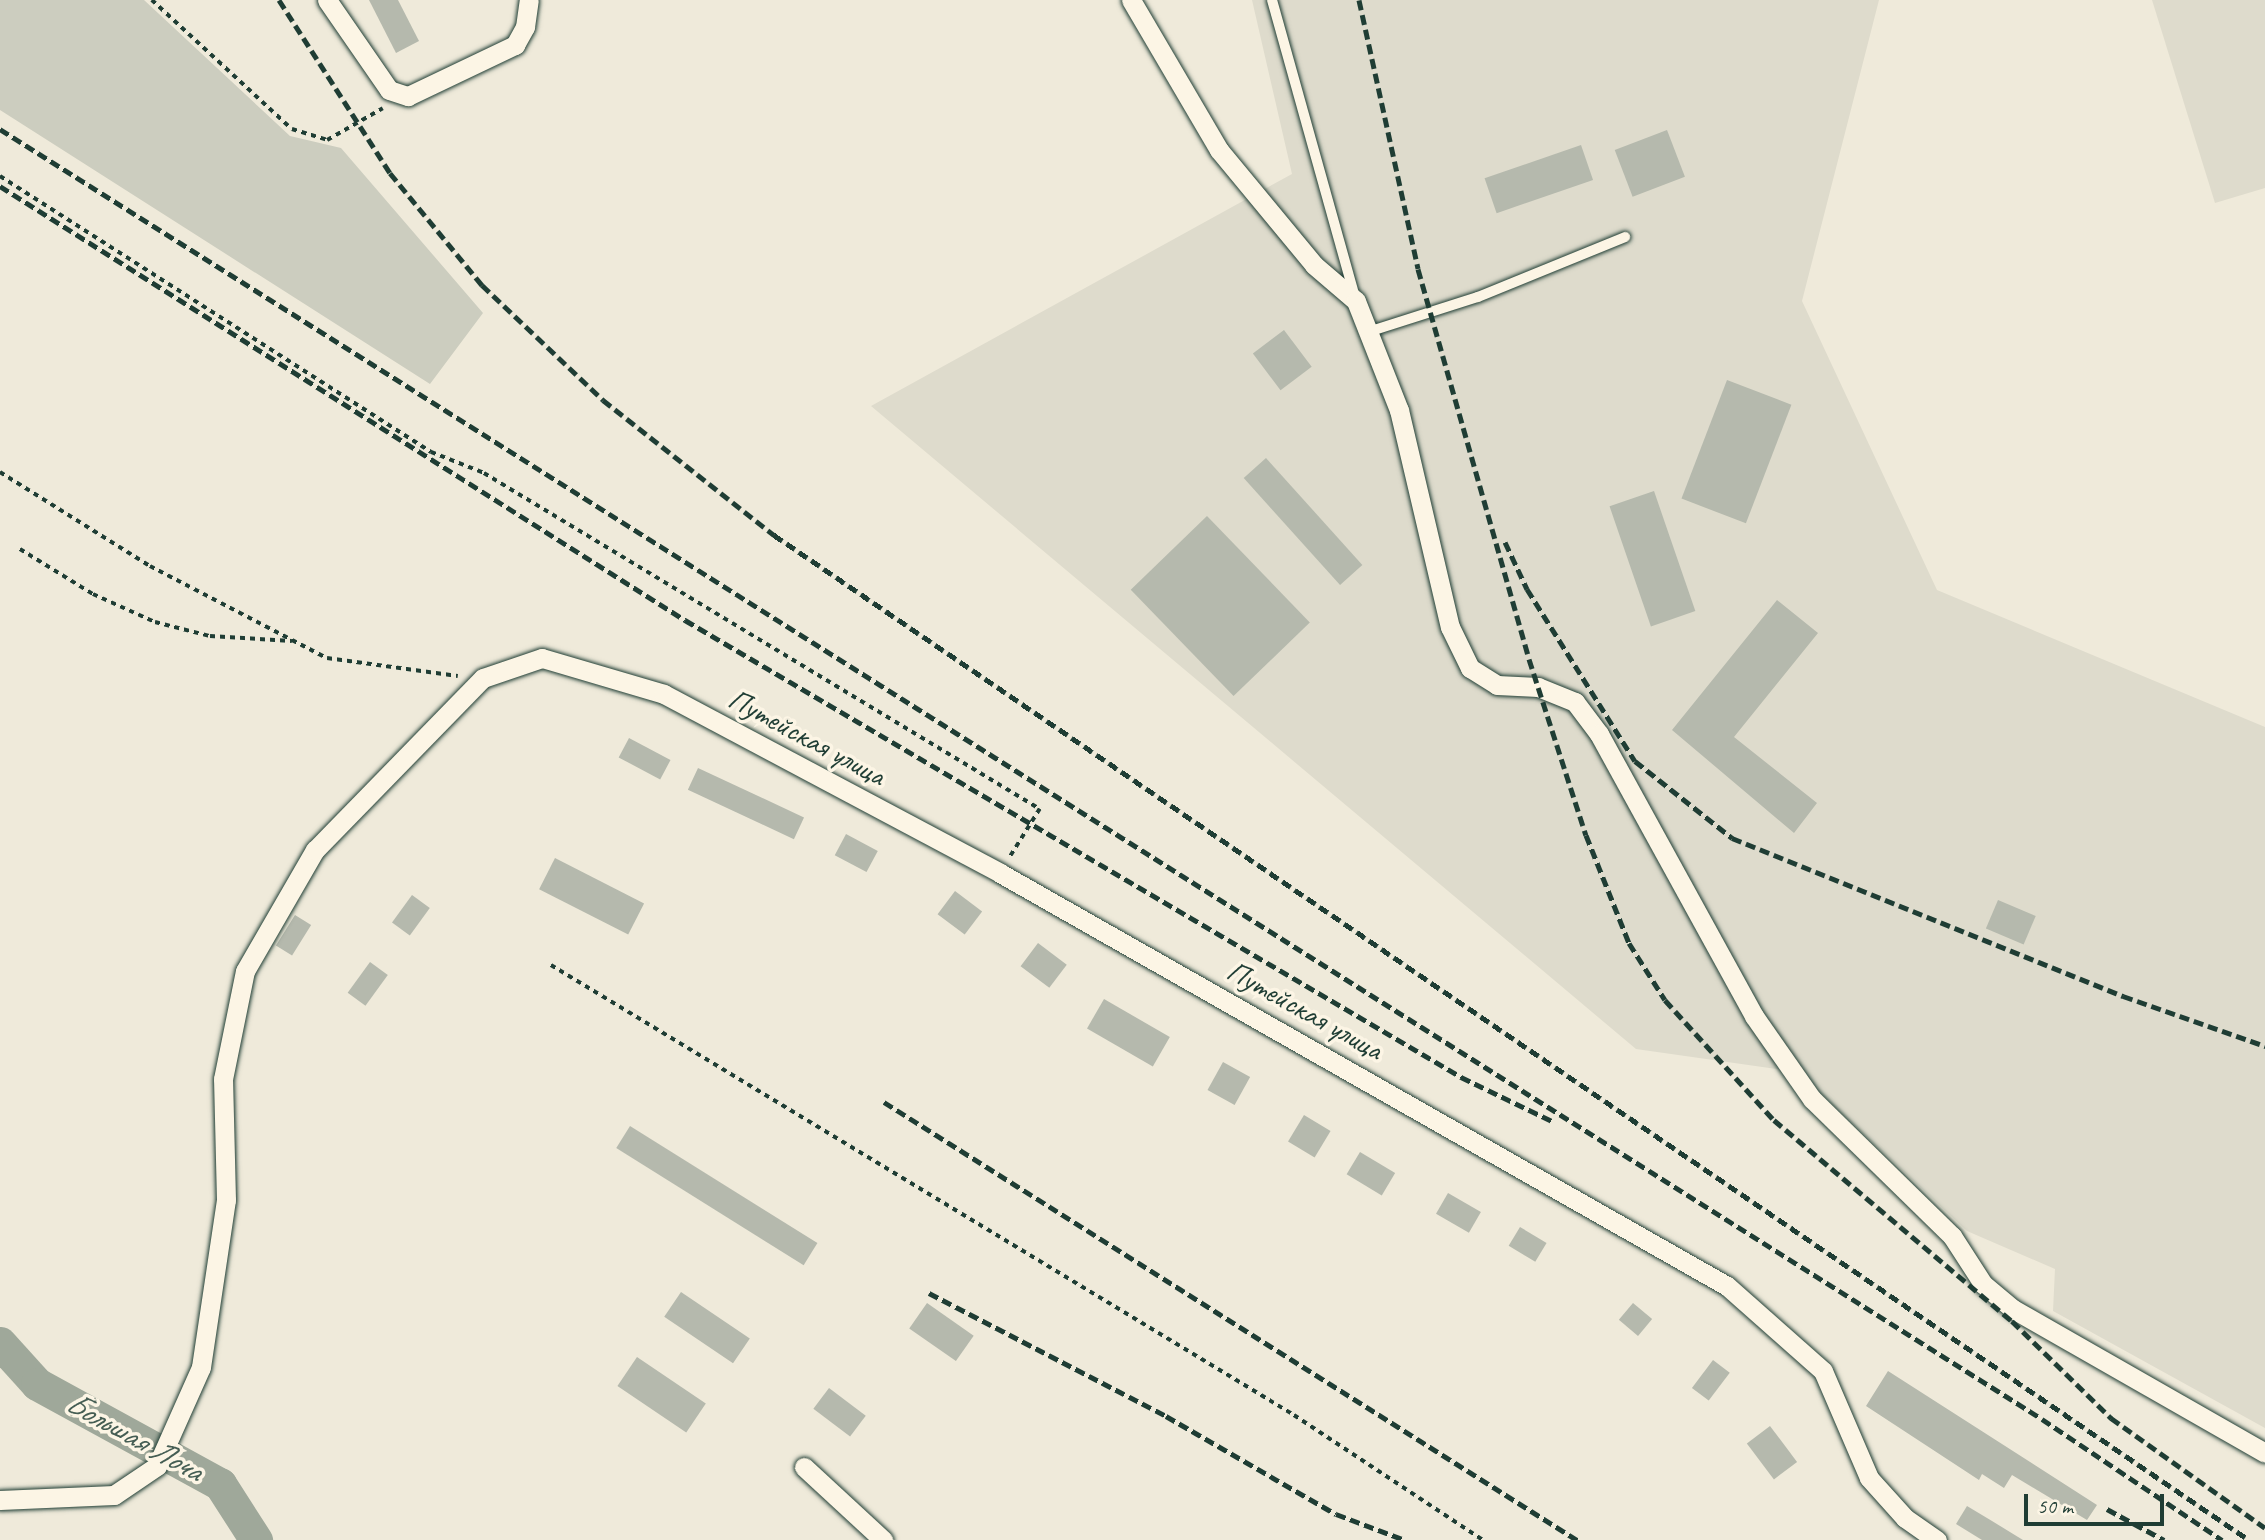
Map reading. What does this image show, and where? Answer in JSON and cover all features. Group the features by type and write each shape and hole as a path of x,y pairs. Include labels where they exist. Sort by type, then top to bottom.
{"street":[{"path":"327,0 389,90 408,96 515,45 525,27 528,0"},
{"path":"1130,0 1219,150 1314,265 1356,301 1399,410 1450,627 1470,668 1497,685 1538,687 1575,702 1599,734 1754,1016 1812,1100 1952,1236 1983,1284 2013,1309 2265,1453"},
{"name":"Путейская улица","path":"483,678 542,658 664,694 1000,873 1727,1286 1823,1371 1869,1478 1905,1518 1937,1540"},
{"path":"0,1500 114,1495 162,1454 201,1367 226,1200 223,1079 244,971 315,850 483,678"},
{"path":"804,1468 883,1540"}],"lane":[{"path":"1272,0 1356,301"},
{"path":"1368,332 1478,297 1625,237"}],"path":[{"path":"152,0 292,129 327,140 408,96"},
{"path":"0,176 431,452 484,473 1040,809 1000,873"},
{"path":"0,471 150,566 327,658 483,678"},
{"path":"20,549 93,594 155,622 210,636 293,641"},
{"path":"551,965 1282,1407 1483,1540"}],"shaded area":[{"path":"0,0 144,0 290,136 341,148 483,313 430,384 0,110"},
{"path":"1252,0 1879,0 1802,301 1937,590 2265,727 2265,1428 2053,1311 2055,1269 1967,1231 1798,1072 1636,1049 871,406 1292,174"},
{"path":"2152,0 2265,0 2265,188 2215,203"}],"building":[{"path":"369,0 398,0 419,41 396,53"},
{"path":"1667,130 1685,177 1633,197 1615,150"},
{"path":"1581,145 1593,180 1497,213 1485,178"},
{"path":"1284,330 1312,367 1281,390 1253,353"},
{"path":"1727,380 1791,405 1746,523 1681,499"},
{"path":"1266,458 1362,565 1340,585 1244,478"},
{"path":"1654,491 1695,611 1651,626 1610,506"},
{"path":"1207,516 1310,622 1234,696 1131,590"},
{"path":"1777,600 1818,633 1734,737 1817,803 1794,833 1672,730"},
{"path":"629,738 670,760 660,779 619,757"},
{"path":"698,768 804,817 794,839 688,790"},
{"path":"846,834 878,851 867,872 835,855"},
{"path":"555,858 644,903 628,935 539,889"},
{"path":"955,891 982,911 965,935 938,914"},
{"path":"412,895 430,908 410,935 392,923"},
{"path":"1998,900 2036,916 2024,945 1986,929"},
{"path":"295,915 311,925 292,956 276,946"},
{"path":"1038,943 1067,965 1049,988 1021,966"},
{"path":"370,962 388,975 365,1006 348,993"},
{"path":"1104,999 1170,1037 1153,1066 1087,1028"},
{"path":"1223,1062 1250,1077 1235,1105 1207,1090"},
{"path":"1304,1115 1331,1131 1315,1158 1288,1142"},
{"path":"630,1126 817,1243 804,1265 616,1148"},
{"path":"1360,1152 1395,1173 1382,1195 1347,1174"},
{"path":"1448,1193 1481,1212 1469,1233 1436,1214"},
{"path":"1520,1227 1547,1243 1535,1262 1509,1246"},
{"path":"681,1292 750,1338 733,1363 664,1317"},
{"path":"927,1303 974,1336 956,1361 909,1328"},
{"path":"1633,1303 1652,1319 1638,1336 1619,1320"},
{"path":"637,1357 706,1403 686,1432 617,1386"},
{"path":"1713,1360 1730,1373 1709,1401 1692,1388"},
{"path":"1888,1371 2097,1505 2087,1520 2012,1475 2004,1488 1982,1474 1979,1480 1866,1406"},
{"path":"829,1388 866,1416 850,1436 813,1409"},
{"path":"1770,1426 1797,1462 1774,1479 1747,1443"},
{"path":"1967,1506 2023,1540 1982,1540 1956,1524"}],"waterway":[{"name":"Большая Лоча","path":"0,1343 37,1384 220,1484 256,1540"}],"railway":[{"path":"279,0 390,173 482,285 603,400 774,535 2249,1540"},
{"path":"1359,0 1418,269 1529,659 1586,835 1629,943 1665,1000 1774,1120 2012,1321 2111,1418 2265,1528"},
{"path":"0,129 2042,1419 2222,1540"},
{"path":"0,186 685,620 1461,1077 1552,1121"},
{"path":"1505,542 1527,589 1635,761 1732,838 2123,996 2265,1046"},
{"path":"884,1102 1577,1540"},
{"path":"929,1293 1166,1416 1336,1514 1405,1540"},
{"path":"2107,1509 2164,1540"}]}
